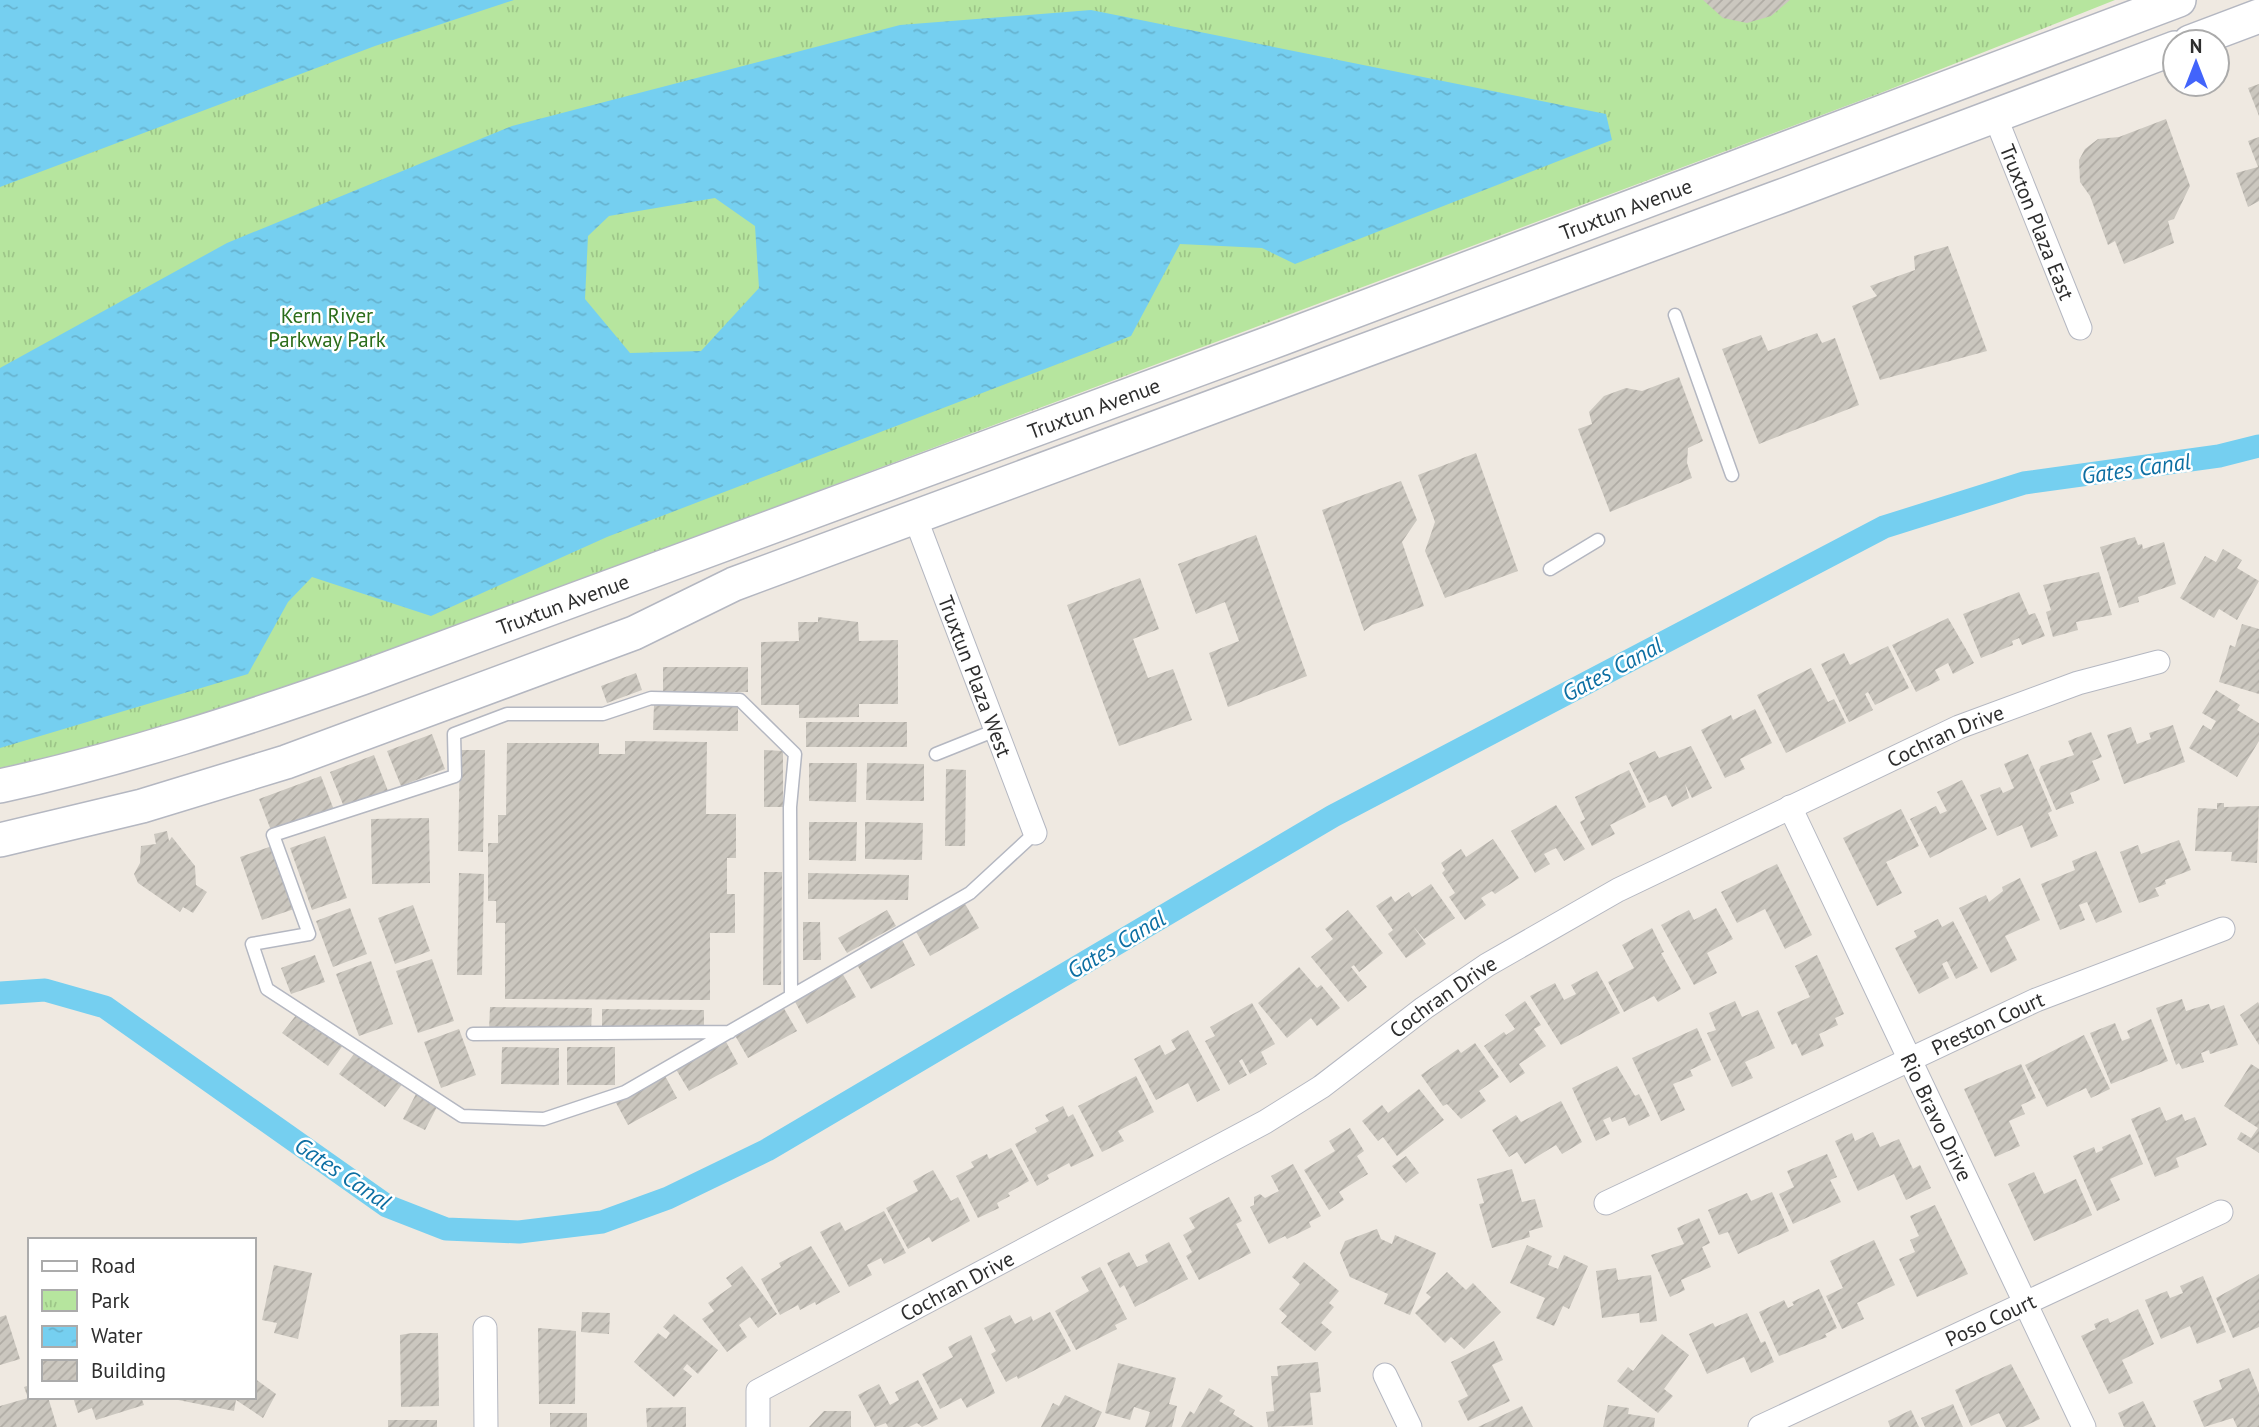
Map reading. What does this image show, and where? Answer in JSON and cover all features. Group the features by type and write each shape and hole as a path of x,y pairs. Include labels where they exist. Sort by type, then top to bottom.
{"main road":[{"name":"Truxtun Avenue","path":"0,786 127,754 269,711 1077,415 2179,0"},
{"path":"2227,28 2259,16"},
{"path":"1995,116 1996,104 2005,91 2079,37"},
{"name":"Truxtun Avenue","path":"0,840 142,806 321,749 634,633 734,584 2161,53"},
{"path":"786,522 877,510 915,517 924,499 936,488 1077,415"}],"street":[{"name":"Truxton Plaza East","path":"1995,116 2080,328"},
{"name":"Truxtun Plaza West","path":"915,517 1035,833"},
{"name":"Cochran Drive","path":"758,1427 758,1391 1265,1122 1321,1087 1424,1008 1551,926 1618,890 1790,807 2018,703 2158,662"},
{"name":"Rio Bravo Drive","path":"1790,807 2084,1427"},
{"name":"Preston Court","path":"1606,1203 2036,1000 2224,929"},
{"name":"Poso Court","path":"1760,1427 2221,1212"},
{"path":"485,1328 486,1427"},
{"path":"1385,1375 1410,1427"}],"lane":[{"path":"1675,315 1732,475"},
{"path":"1550,569 1598,540"},
{"path":"791,996 790,807 794,754 740,700 651,698 603,714 507,714 454,734 455,776 273,835 309,933 252,944 267,989 462,1116 544,1119 625,1092 970,893 1035,833"},
{"path":"936,754 996,730"},
{"path":"473,1034 730,1032"}],"green space":[{"name":"Kern River Parkway Park","path":"0,0 2115,0 1878,94 348,667 176,723 0,768"}],"water":[{"path":"0,0 514,0 375,46 0,187"},
{"name":"Kern River Parkway Park","path":"1091,10 1606,114 1612,140 1295,264 1262,248 1180,244 1131,336 607,537 431,616 312,577 288,602 248,674 0,748 0,368 227,243 512,126 900,25","holes":["715,198 755,226 759,288 701,351 630,353 585,299 588,236 609,216"]}],"building":[{"path":"1703,0 1790,0 1771,16 1747,23 1723,18"},
{"path":"2259,84 2259,116 2248,88"},
{"path":"2166,119 2190,186 2174,219 2168,221 2174,243 2124,264 2115,241 2108,245 2090,196 2080,182 2079,160 2085,149 2098,139 2119,137"},
{"path":"2259,137 2259,201 2248,207 2236,173 2258,167 2248,141"},
{"path":"1948,246 1987,351 1880,380 1852,306 1877,296 1870,286 1915,270 1914,256"},
{"path":"1817,333 1822,343 1835,338 1859,405 1759,444 1722,349 1761,335 1768,351"},
{"path":"1679,377 1703,441 1688,448 1687,463 1692,478 1610,512 1578,429 1592,424 1589,412 1604,396 1626,388 1642,391"},
{"path":"1476,453 1518,571 1445,598 1425,551 1435,522 1418,475"},
{"path":"1401,481 1417,520 1402,542 1424,606 1372,625 1364,631 1322,510"},
{"path":"1256,535 1307,676 1228,707 1209,653 1239,641 1225,602 1196,614 1178,564"},
{"path":"2135,537 2143,549 2164,542 2176,584 2138,597 2139,602 2119,608 2100,547"},
{"path":"2223,549 2242,560 2237,568 2259,581 2237,620 2219,609 2214,618 2180,598 2205,556 2216,562"},
{"path":"2099,572 2112,615 2076,622 2078,630 2053,637 2046,612 2051,610 2043,585"},
{"path":"1140,578 1159,629 1133,639 1148,678 1173,669 1192,720 1119,746 1067,605"},
{"path":"2019,592 2029,615 2035,613 2045,636 2022,645 2019,638 2012,641 2013,645 1981,658 1963,614"},
{"path":"818,617 858,622 859,641 898,640 898,704 859,704 859,717 799,718 799,705 761,705 761,642 799,641 798,622 818,622"},
{"path":"1948,618 1974,663 1953,674 1948,663 1935,670 1940,680 1916,692 1892,645"},
{"path":"2242,624 2259,629 2259,694 2219,682 2230,645 2235,647"},
{"path":"1888,646 1909,688 1875,705 1868,692 1865,694 1873,710 1849,722 1821,664 1844,653 1850,665"},
{"path":"663,667 748,667 748,692 663,692"},
{"path":"1811,668 1828,702 1834,699 1846,723 1786,753 1757,695"},
{"path":"636,673 642,690 607,703 601,686"},
{"path":"2216,690 2240,705 2237,710 2259,723 2259,741 2237,777 2189,748 2203,725 2211,730 2216,721 2202,713"},
{"path":"654,705 738,706 738,731 653,730"},
{"path":"1755,709 1772,743 1740,759 1745,769 1725,778 1701,730 1731,715 1733,720"},
{"path":"806,722 907,722 907,747 806,747"},
{"path":"2173,725 2185,762 2124,784 2107,735 2131,727 2137,744 2151,739 2149,733"},
{"path":"2091,732 2102,757 2092,761 2100,780 2070,793 2074,803 2056,810 2039,770 2041,766 2074,755 2068,741"},
{"path":"432,734 445,769 401,786 387,751"},
{"path":"625,741 707,742 706,814 736,814 736,858 727,858 727,894 735,894 735,933 710,933 710,1000 505,999 505,923 496,923 496,901 488,901 488,843 498,843 498,815 506,815 507,743 599,743 599,754 625,754"},
{"path":"1691,746 1712,788 1692,798 1685,784 1689,798 1672,807 1666,795 1649,803 1629,763 1655,751 1659,758"},
{"path":"460,750 485,750 483,852 458,851"},
{"path":"764,750 783,751 783,807 764,807"},
{"path":"2028,754 2052,811 2048,813 2058,836 2031,848 2022,825 1997,836 1980,795 2000,787 2003,793 2014,788 2004,764"},
{"path":"374,755 388,791 344,807 330,772"},
{"path":"809,763 857,763 856,802 809,801"},
{"path":"867,763 924,764 924,801 866,800"},
{"path":"946,769 966,770 965,846 945,846"},
{"path":"1629,770 1646,807 1610,825 1615,834 1592,846 1580,822 1585,819 1575,797"},
{"path":"321,776 334,810 272,833 259,799"},
{"path":"1962,780 1987,829 1930,858 1910,819 1936,806 1940,814 1947,811 1937,792"},
{"path":"2217,803 2224,803 2224,807 2259,806 2257,863 2231,861 2232,852 2195,851 2198,808 2217,809"},
{"path":"1556,805 1585,849 1564,861 1556,848 1544,854 1550,864 1535,873 1511,831"},
{"path":"1901,809 1919,846 1886,862 1902,893 1877,906 1843,838"},
{"path":"429,818 430,883 372,884 371,819"},
{"path":"809,822 857,822 856,861 809,860"},
{"path":"865,822 923,823 922,860 865,859"},
{"path":"167,831 169,841 172,837 195,866 196,885 207,892 193,913 183,907 180,912 138,883 134,874 140,863 141,846 156,844 154,834"},
{"path":"325,836 347,898 312,910 290,848"},
{"path":"1493,839 1519,878 1495,894 1492,891 1481,898 1486,905 1465,920 1449,897 1455,893 1442,873 1445,870 1441,863 1461,849 1466,857"},
{"path":"2179,840 2191,870 2165,880 2166,884 2155,888 2159,896 2139,903 2120,852 2138,845 2141,854"},
{"path":"275,845 297,908 262,920 240,857"},
{"path":"2096,851 2122,912 2096,923 2087,902 2079,905 2085,920 2060,930 2041,884 2075,870 2072,861"},
{"path":"1777,864 1812,935 1785,949 1765,909 1737,923 1721,892"},
{"path":"764,872 782,872 781,985 763,985"},
{"path":"459,873 484,874 482,975 457,975"},
{"path":"808,873 909,875 908,900 808,899"},
{"path":"2020,878 2040,920 2005,936 2017,960 1991,973 1959,908 1986,895 1989,902 2003,891 2002,887"},
{"path":"1431,884 1455,918 1424,939 1413,926 1426,944 1406,958 1388,934 1393,930 1376,906 1391,896 1395,902 1409,892 1412,897"},
{"path":"964,902 979,928 930,956 915,930"},
{"path":"413,905 430,951 395,964 378,918"},
{"path":"350,908 367,954 333,967 316,921"},
{"path":"1716,908 1733,939 1707,953 1717,973 1694,985 1661,925 1689,910 1694,920"},
{"path":"887,910 896,926 847,953 838,938"},
{"path":"1348,910 1383,953 1359,972 1354,965 1351,967 1367,987 1348,1002 1311,957 1333,939 1325,929"},
{"path":"1938,919 1942,927 1953,921 1978,968 1956,979 1947,961 1942,964 1949,978 1919,994 1895,948 1917,937 1914,931"},
{"path":"803,922 820,922 821,960 803,960"},
{"path":"1652,928 1664,952 1661,953 1681,989 1658,1002 1654,996 1624,1012 1608,982 1634,968 1622,945"},
{"path":"901,938 915,965 871,989 856,963"},
{"path":"315,955 325,982 291,994 281,968"},
{"path":"1817,955 1844,1014 1835,1018 1838,1025 1819,1034 1824,1046 1802,1056 1796,1043 1792,1045 1777,1012 1810,997 1795,966"},
{"path":"432,959 454,1021 418,1033 396,971"},
{"path":"371,961 393,1024 359,1036 336,974"},
{"path":"1299,967 1317,988 1321,985 1340,1008 1317,1026 1311,1018 1287,1038 1258,1003"},
{"path":"841,971 856,997 807,1024 793,998"},
{"path":"1597,971 1620,1013 1561,1045 1530,996 1555,983 1564,1000 1576,994 1571,985"},
{"path":"2182,999 2186,1011 2209,1004 2211,1010 2224,1005 2238,1045 2210,1054 2209,1050 2201,1053 2204,1062 2182,1069 2179,1063 2176,1065 2156,1008"},
{"path":"1525,1001 1541,1025 1534,1029 1546,1046 1519,1064 1525,1073 1510,1083 1484,1046 1504,1032 1506,1035 1515,1029 1505,1015"},
{"path":"1735,1001 1742,1017 1758,1010 1775,1048 1745,1062 1753,1078 1732,1087 1707,1033 1716,1030 1709,1013"},
{"path":"2258,1002 2259,1004 2259,1045 2240,1015"},
{"path":"1252,1003 1275,1044 1261,1052 1267,1064 1250,1074 1242,1059 1239,1061 1247,1075 1229,1085 1205,1041 1215,1036 1210,1027"},
{"path":"782,1005 797,1031 748,1058 733,1032"},
{"path":"490,1007 592,1008 591,1032 489,1031"},
{"path":"301,1009 346,1041 328,1066 282,1033"},
{"path":"602,1009 704,1010 704,1034 602,1033"},
{"path":"2151,1019 2168,1061 2111,1084 2090,1033 2115,1023 2122,1041 2130,1038 2127,1031"},
{"path":"1697,1028 1711,1060 1690,1070 1693,1076 1673,1084 1685,1110 1661,1121 1632,1058"},
{"path":"459,1029 476,1075 441,1088 424,1042"},
{"path":"1188,1030 1220,1090 1197,1102 1188,1083 1156,1100 1134,1059 1160,1045 1165,1055 1176,1049 1171,1040"},
{"path":"2084,1035 2110,1089 2091,1098 2086,1088 2047,1107 2025,1065"},
{"path":"724,1038 738,1064 689,1091 674,1066"},
{"path":"1475,1043 1499,1077 1479,1091 1486,1101 1461,1119 1447,1104 1443,1106 1421,1075 1458,1049 1461,1053"},
{"path":"502,1047 559,1048 559,1085 501,1084"},
{"path":"567,1047 615,1047 615,1085 567,1085"},
{"path":"357,1050 403,1083 385,1107 339,1074"},
{"path":"2021,1064 2036,1098 2021,1105 2025,1114 2009,1121 2020,1146 1995,1157 1964,1089"},
{"path":"2251,1064 2259,1069 2259,1153 2237,1139 2241,1132 2251,1138 2258,1128 2224,1106"},
{"path":"1617,1066 1635,1096 1639,1094 1650,1116 1629,1126 1625,1117 1612,1122 1610,1117 1603,1120 1610,1134 1596,1141 1572,1088"},
{"path":"663,1072 677,1098 628,1125 614,1099"},
{"path":"1136,1076 1154,1112 1118,1131 1124,1141 1102,1152 1078,1106"},
{"path":"1419,1089 1444,1120 1397,1156 1383,1137 1378,1141 1362,1121 1382,1105 1388,1113"},
{"path":"417,1092 439,1103 425,1130 403,1119"},
{"path":"1561,1101 1582,1142 1562,1154 1556,1145 1525,1164 1517,1152 1509,1157 1492,1130 1516,1115 1521,1122"},
{"path":"1063,1106 1068,1117 1073,1114 1094,1156 1071,1167 1069,1163 1047,1175 1049,1179 1037,1186 1015,1144 1037,1132 1035,1128 1049,1121 1045,1115"},
{"path":"2160,1107 2166,1121 2182,1114 2185,1121 2195,1117 2207,1145 2176,1158 2179,1167 2155,1177 2131,1119"},
{"path":"1350,1128 1364,1151 1357,1156 1368,1174 1339,1192 1344,1200 1329,1210 1304,1170 1335,1151 1329,1141"},
{"path":"1873,1132 1880,1147 1899,1139 1913,1169 1920,1165 1931,1188 1906,1200 1894,1174 1858,1191 1835,1141 1852,1133 1855,1141"},
{"path":"2130,1134 2143,1164 2110,1179 2120,1200 2097,1211 2073,1156 2094,1147 2096,1153 2103,1150 2102,1147"},
{"path":"1011,1148 1029,1181 1008,1193 1010,1196 997,1203 999,1208 978,1218 956,1176 974,1167 971,1162 987,1154 989,1159"},
{"path":"1827,1154 1837,1177 1830,1180 1841,1202 1793,1224 1779,1194 1794,1187 1787,1171"},
{"path":"1406,1156 1419,1173 1406,1183 1392,1166"},
{"path":"1293,1164 1321,1216 1309,1222 1311,1227 1287,1239 1285,1236 1269,1244 1250,1207 1254,1205 1254,1197 1260,1194 1265,1198 1279,1191 1271,1176"},
{"path":"1512,1169 1522,1202 1535,1199 1543,1227 1529,1231 1530,1237 1492,1248 1479,1204 1484,1203 1477,1179"},
{"path":"933,1170 951,1201 958,1197 970,1221 932,1242 929,1237 908,1249 886,1208 918,1191 913,1181"},
{"path":"2034,1172 2044,1194 2076,1179 2092,1215 2034,1241 2008,1184"},
{"path":"1772,1192 1789,1231 1738,1254 1728,1232 1719,1235 1708,1210 1747,1193 1751,1201"},
{"path":"1229,1197 1242,1221 1236,1224 1251,1253 1199,1280 1186,1256 1192,1252 1183,1235 1195,1228 1189,1218"},
{"path":"1935,1205 1968,1274 1917,1297 1899,1259 1915,1252 1910,1240 1919,1236 1910,1216"},
{"path":"884,1211 906,1253 884,1264 881,1258 867,1265 872,1275 849,1287 820,1232 840,1222 845,1231"},
{"path":"1699,1218 1710,1243 1702,1247 1711,1267 1681,1280 1685,1290 1670,1297 1651,1255 1684,1244 1677,1228"},
{"path":"1377,1229 1381,1239 1392,1244 1395,1235 1436,1253 1410,1315 1384,1304 1388,1294 1350,1277 1340,1253 1345,1241"},
{"path":"1874,1240 1895,1285 1857,1303 1864,1319 1842,1329 1826,1296 1843,1288 1830,1261"},
{"path":"1169,1242 1188,1279 1135,1307 1124,1285 1120,1288 1107,1263 1129,1252 1137,1267 1148,1262 1145,1255"},
{"path":"1527,1245 1552,1256 1548,1265 1558,1269 1564,1255 1588,1266 1569,1309 1563,1306 1554,1326 1536,1318 1545,1298 1510,1283"},
{"path":"811,1246 840,1292 816,1305 815,1302 800,1310 798,1305 780,1315 761,1279 781,1267 779,1263"},
{"path":"1304,1262 1339,1291 1329,1303 1334,1307 1321,1323 1332,1332 1315,1351 1281,1323 1287,1316 1279,1309 1300,1284 1292,1277"},
{"path":"274,1265 312,1273 298,1339 274,1333 277,1323 262,1320"},
{"path":"742,1266 777,1314 758,1328 750,1317 739,1325 747,1337 727,1352 702,1319 714,1311 708,1303 732,1286 726,1278"},
{"path":"1100,1267 1127,1319 1115,1325 1117,1329 1076,1350 1055,1311 1089,1291 1081,1277"},
{"path":"1616,1268 1618,1280 1651,1275 1657,1321 1640,1323 1639,1313 1602,1318 1596,1271"},
{"path":"1447,1272 1466,1290 1473,1283 1501,1312 1464,1349 1451,1337 1445,1343 1415,1313 1431,1297 1426,1293"},
{"path":"2259,1274 2259,1327 2233,1338 2216,1298"},
{"path":"2203,1276 2226,1332 2197,1344 2190,1326 2161,1339 2145,1300 2167,1291 2170,1298 2183,1293 2180,1286"},
{"path":"1819,1289 1837,1328 1825,1334 1827,1337 1779,1356 1759,1312 1784,1300 1788,1308 1794,1305 1792,1302"},
{"path":"2138,1309 2154,1344 2122,1360 2133,1383 2109,1394 2081,1336 2096,1329 2094,1324 2108,1318 2110,1323"},
{"path":"582,1312 610,1313 609,1334 581,1332"},
{"path":"1050,1312 1071,1351 1018,1379 1017,1376 1006,1382 991,1354 996,1351 984,1328 1010,1315 1015,1324 1031,1316 1033,1321"},
{"path":"1747,1313 1761,1343 1765,1341 1774,1362 1751,1373 1744,1357 1707,1374 1689,1334 1713,1323 1715,1327"},
{"path":"674,1314 718,1350 698,1374 687,1364 683,1369 692,1376 674,1397 634,1362 658,1333 666,1339 670,1333 663,1327"},
{"path":"6,1315 20,1359 0,1365 0,1317"},
{"path":"538,1328 576,1331 575,1404 539,1404"},
{"path":"438,1333 439,1406 401,1407 400,1335"},
{"path":"1662,1334 1689,1355 1664,1389 1673,1396 1658,1413 1617,1381 1628,1367 1633,1371"},
{"path":"971,1335 995,1393 967,1408 961,1398 940,1409 922,1374 953,1357 948,1347"},
{"path":"1494,1341 1503,1360 1492,1365 1510,1401 1468,1421 1458,1401 1468,1396 1451,1362"},
{"path":"1318,1362 1321,1392 1310,1393 1313,1425 1268,1427 1266,1412 1274,1411 1271,1376 1278,1376 1277,1366"},
{"path":"1118,1363 1176,1378 1169,1404 1177,1406 1172,1427 1145,1427 1150,1412 1134,1407 1130,1420 1105,1413"},
{"path":"2011,1364 2040,1419 2023,1427 2006,1427 1999,1413 1971,1426 1955,1390"},
{"path":"2249,1368 2259,1393 2259,1427 2237,1427 2233,1418 2204,1427 2193,1401 2222,1389 2219,1380"},
{"path":"256,1379 276,1394 263,1418 236,1400 234,1411 173,1399 256,1399"},
{"path":"918,1380 938,1419 922,1427 917,1423 909,1427 888,1427 886,1423 875,1427 858,1395 879,1384 890,1405 899,1400 895,1392"},
{"path":"1209,1388 1223,1396 1219,1401 1235,1410 1233,1414 1254,1427 1181,1427 1190,1411 1194,1414"},
{"path":"1065,1395 1102,1412 1095,1427 1041,1427 1053,1403 1059,1406"},
{"path":"28,1398 49,1399 57,1427 0,1427 0,1406"},
{"path":"74,1399 142,1399 144,1405 96,1420 92,1408 78,1413"},
{"path":"2143,1401 2156,1427 2124,1427 2118,1413"},
{"path":"1953,1404 1963,1427 1925,1427 1921,1418"},
{"path":"1608,1405 1629,1408 1628,1414 1655,1418 1654,1427 1603,1427"},
{"path":"1522,1406 1533,1427 1478,1427"},
{"path":"686,1407 686,1427 647,1427 646,1408"},
{"path":"1911,1410 1919,1427 1890,1427 1888,1421"},
{"path":"824,1411 851,1411 851,1427 809,1427"},
{"path":"550,1413 587,1413 587,1427 550,1427"},
{"path":"388,1420 437,1420 437,1427 388,1427"}],"waterway":[{"name":"Gates Canal","path":"0,993 45,990 105,1007 387,1206 446,1229 519,1232 602,1222 668,1198 767,1150 1333,816 1884,527 2024,483 2219,456 2259,446"}]}
